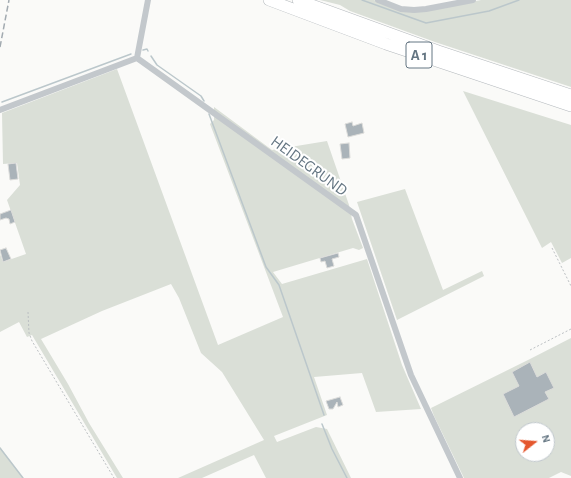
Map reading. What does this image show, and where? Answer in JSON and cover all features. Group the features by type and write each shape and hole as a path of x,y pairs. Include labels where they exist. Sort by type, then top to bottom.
{"highway":[{"name":"A 1","path":"269,0 394,47 571,106"},
{"name":"A 1","path":"298,0 431,49 571,95"}],"street":[{"path":"0,110 136,58 148,0"},
{"path":"378,0 396,7 414,10 473,0"},
{"name":"HEIDEGRUND","path":"136,58 356,215 411,375 460,478"}],"path":[{"path":"552,248 571,286"},
{"path":"28,312 28,333 32,341 114,478"},
{"path":"530,350 571,329"}],"shaded area":[{"path":"320,0 374,0 395,8 430,10 481,0 571,0 571,87 435,42 350,11 340,5"},
{"path":"117,69 218,345 283,317 210,124 214,120 214,107 272,150 327,141 363,248 359,250 353,248 273,272 282,284 367,259 402,365 421,409 376,412 362,373 314,377 327,415 274,436 277,442 316,427 327,429 351,478 266,478 254,455 202,478 178,478 264,440 222,372 201,353 179,298 171,284 102,311 41,339 89,423 123,478 117,478 32,335 27,337 19,322 0,332 0,254 3,262 26,254 7,200 20,185 17,163 3,164 2,113"},
{"path":"463,91 571,125 571,258 562,263 551,242 542,248"},
{"path":"405,189 443,290 482,271 484,276 397,320 357,202"},
{"path":"571,338 571,476 561,472 549,478 464,478 431,408"},
{"path":"0,447 23,478 0,478"}],"building":[{"path":"352,122 353,126 362,123 364,133 348,137 345,124"},
{"path":"349,143 350,158 342,159 340,144"},
{"path":"16,163 18,179 10,180 8,164"},
{"path":"11,210 15,222 10,224 9,219 6,218 0,220 0,214"},
{"path":"6,248 11,259 3,262 0,250"},
{"path":"338,253 339,257 332,259 334,266 327,268 325,261 321,262 320,258"},
{"path":"530,362 537,377 546,372 554,388 545,392 549,399 514,417 503,394 519,386 512,372"},
{"path":"340,397 343,405 338,407 337,402 333,409 329,409 326,401"}],"waterway":[{"path":"362,0 426,23 489,11 519,0"},
{"path":"143,50 147,49 148,51"},
{"path":"2,102 131,54"},
{"path":"151,56 157,65 201,96 204,101"},
{"path":"209,114 266,267 279,285 324,415"},
{"path":"322,424 332,449 347,478"},
{"path":"0,448 23,478"}],"railway":[{"path":"0,47 9,0"}]}
